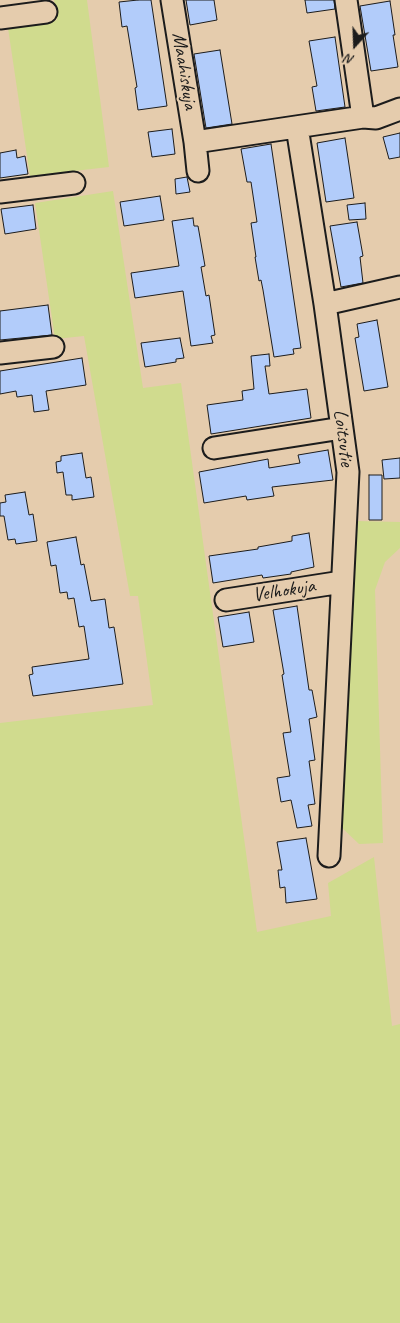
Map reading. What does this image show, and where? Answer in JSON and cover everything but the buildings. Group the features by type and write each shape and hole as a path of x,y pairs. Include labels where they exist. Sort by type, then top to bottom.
{"street":[{"name":"Maahiskuja","path":"172,0 196,142 198,171"},
{"path":"346,0 362,117"},
{"path":"0,18 46,12"},
{"path":"196,142 362,117 376,118 400,109"},
{"name":"Loitsutie","path":"297,127 325,304 348,472 329,856"},
{"path":"0,192 74,183"},
{"path":"325,304 400,288"},
{"path":"0,354 53,348"},
{"path":"214,448 342,428"},
{"name":"Velhokuja","path":"226,600 342,582"}],"green space":[{"path":"54,0 87,0 109,167 30,176 8,28 57,20"},
{"path":"113,191 143,388 181,383 257,932 331,916 328,883 374,857 392,1026 400,1024 400,1323 0,1323 0,723 153,705 138,596 130,596 84,336 55,339 35,203"},
{"path":"357,521 400,522 400,548 385,562 375,590 383,843 359,844 338,824"}]}
